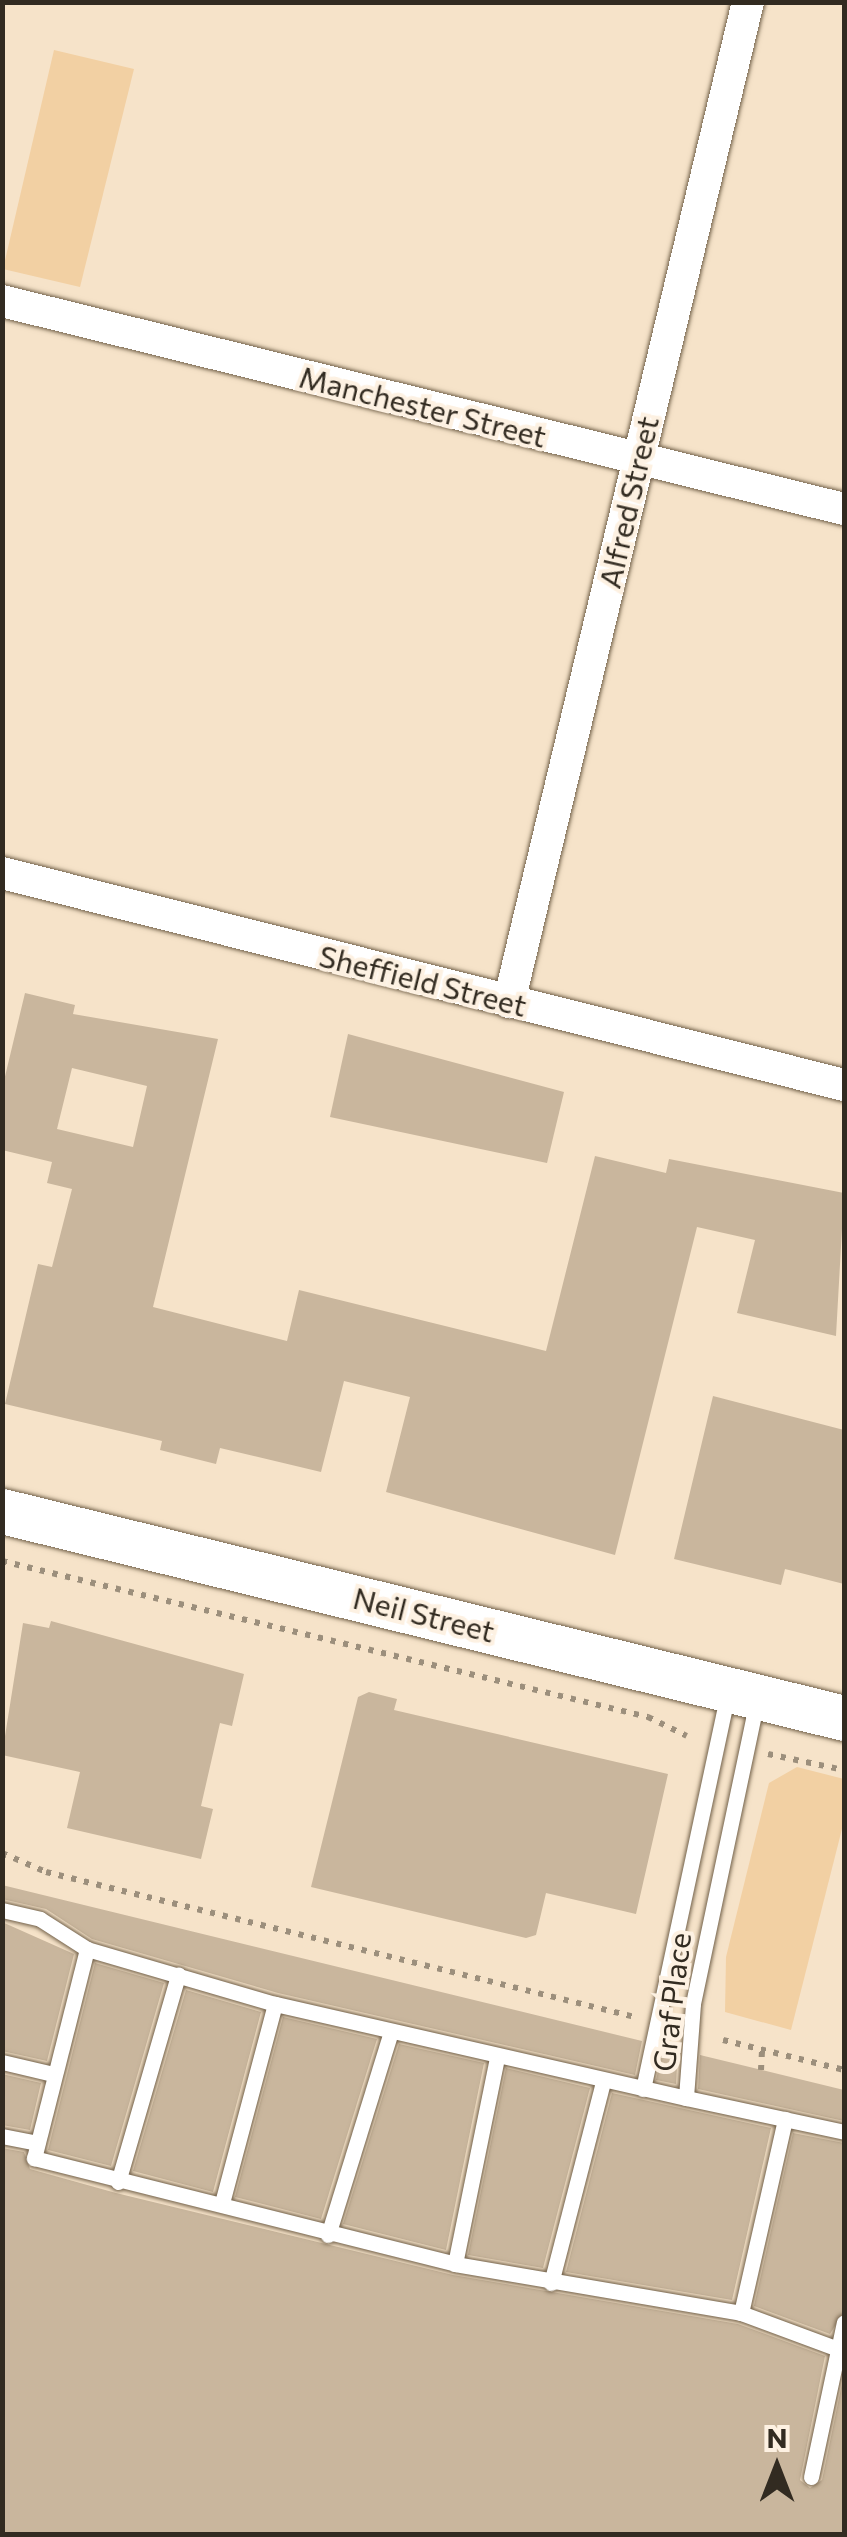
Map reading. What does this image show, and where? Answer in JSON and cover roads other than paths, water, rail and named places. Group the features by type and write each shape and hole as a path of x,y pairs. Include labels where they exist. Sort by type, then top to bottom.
{"main road":[{"name":"Neil Street","path":"2,1510 844,1718"}],"street":[{"name":"Alfred Street","path":"509,1002 748,2"},
{"name":"Manchester Street","path":"2,301 844,508"},
{"name":"Sheffield Street","path":"2,874 844,1085"}],"lane":[{"name":"Graf Place","path":"643,2089 743,1693"},
{"name":"Graf Place","path":"743,1693 699,1970 686,2098 844,2132"},
{"path":"2,1910 40,1919 87,1949 274,2004 686,2098"},
{"path":"87,1949 34,2158 118,2182 222,2203 328,2235 456,2264 741,2313 842,2351"},
{"path":"118,2182 178,1975"},
{"path":"222,2203 274,2004"},
{"path":"328,2235 390,2032"},
{"path":"456,2264 497,2057"},
{"path":"2,2062 53,2074"},
{"path":"551,2283 603,2082"},
{"path":"741,2313 786,2119"},
{"path":"2,2136 37,2143"},
{"path":"811,2477 842,2351 844,2322"}]}
